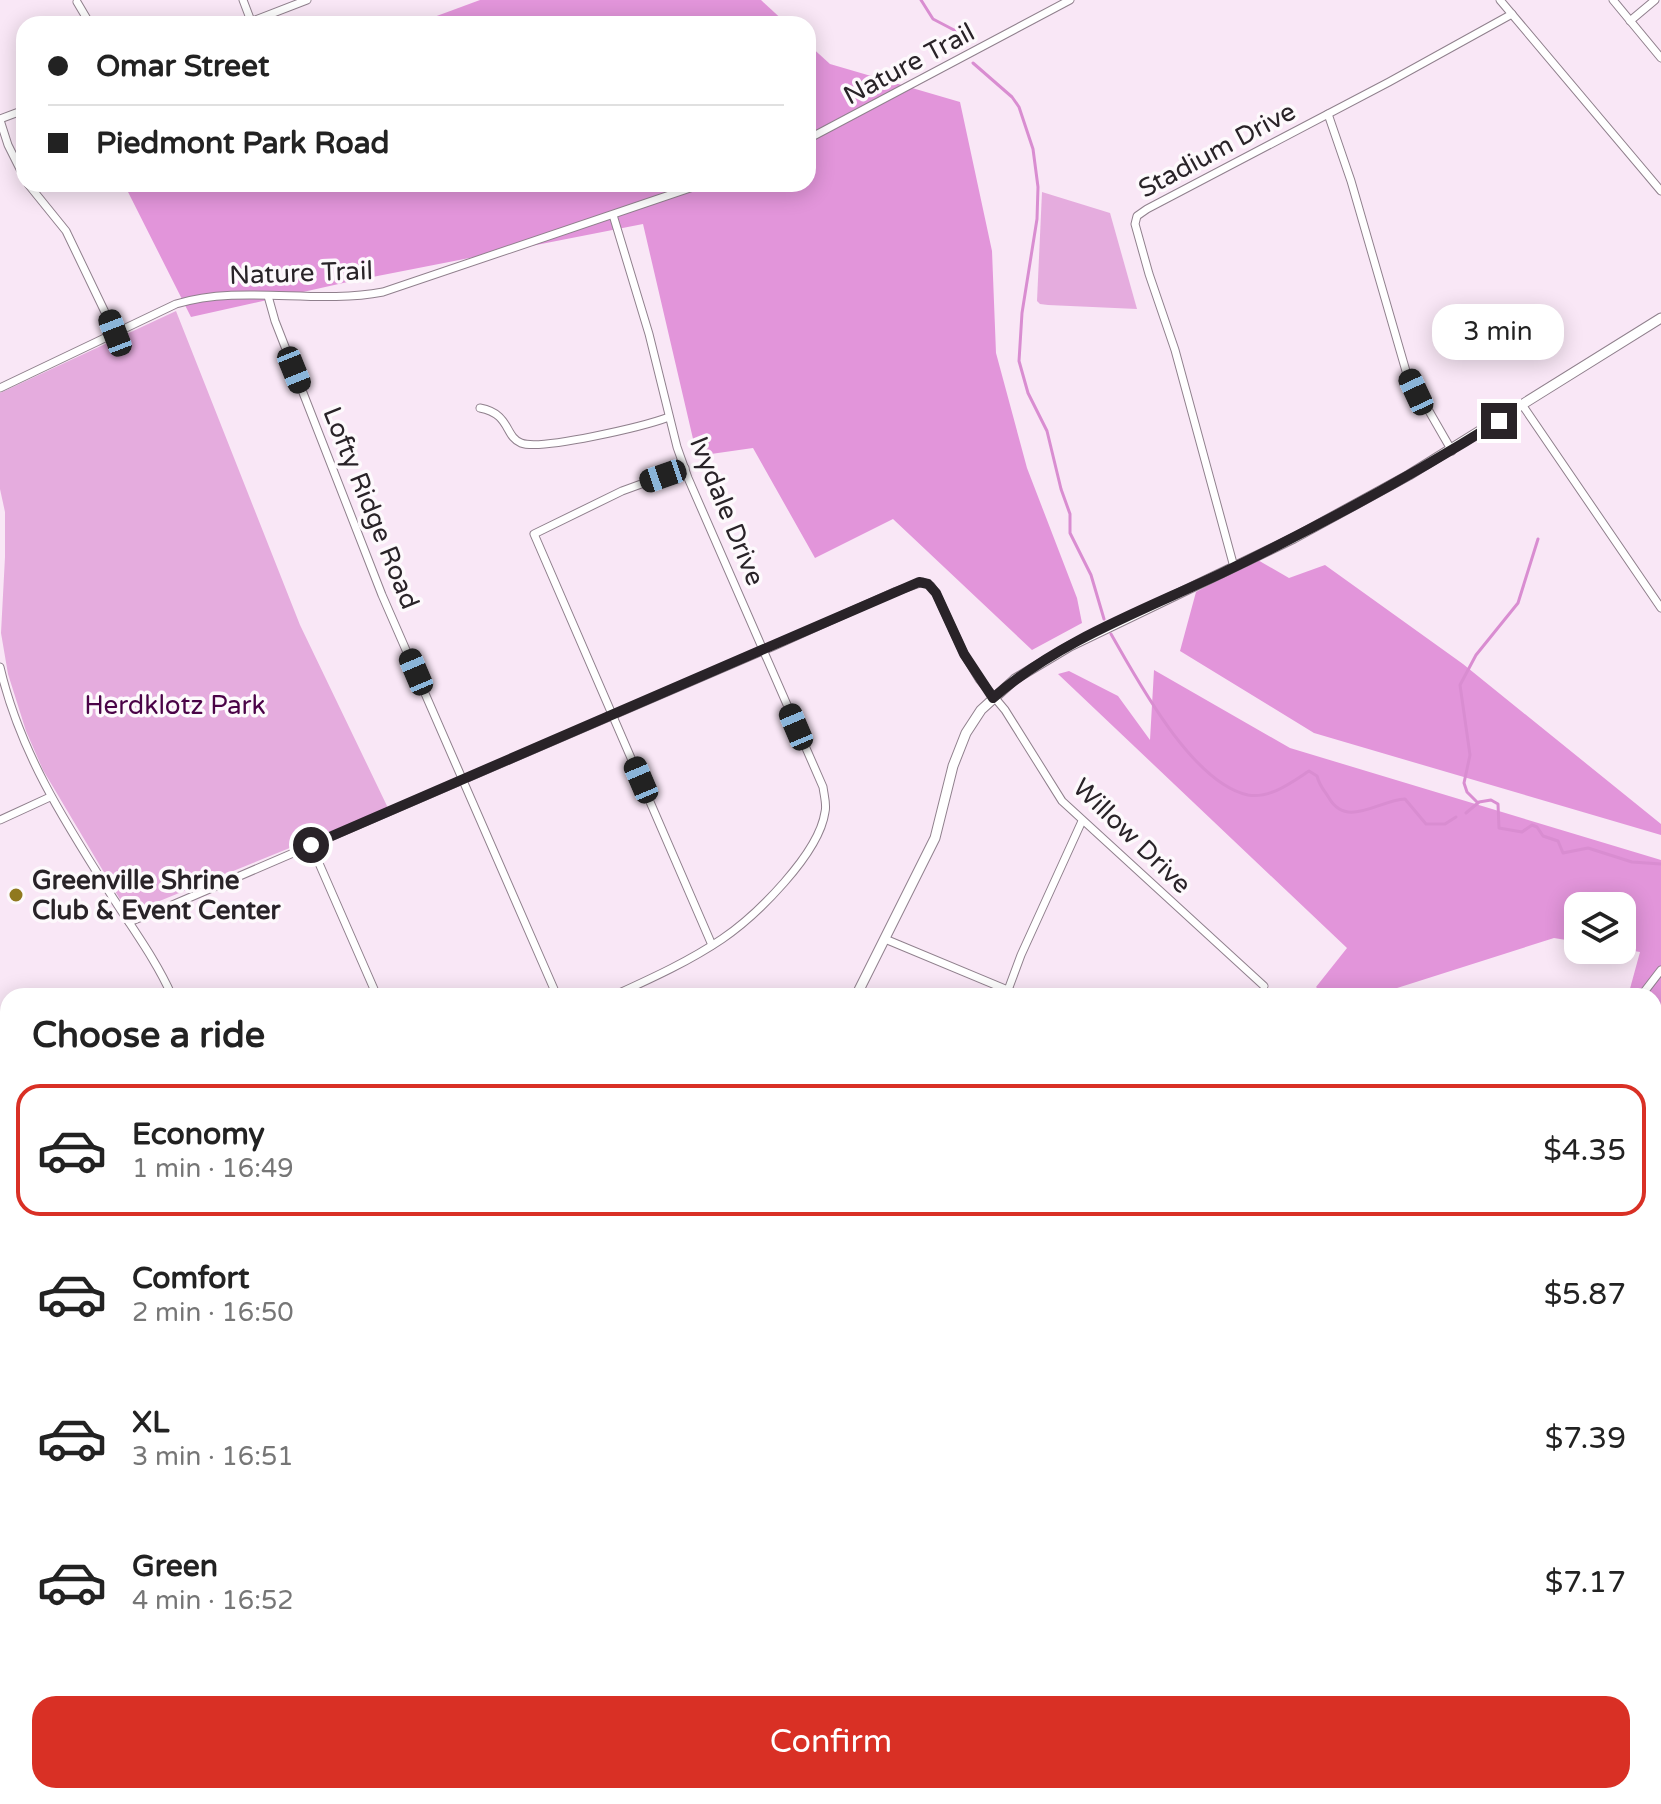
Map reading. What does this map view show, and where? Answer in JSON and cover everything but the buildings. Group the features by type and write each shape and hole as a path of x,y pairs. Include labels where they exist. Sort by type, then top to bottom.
{"street":[{"path":"266,16 307,0"},
{"name":"Nature Trail","path":"816,135 1070,0"},
{"path":"1500,0 1661,191"},
{"path":"1613,0 1661,58"},
{"path":"1630,21 1655,0"},
{"path":"77,2 85,16"},
{"name":"Stadium Drive","path":"1234,567 1136,220 1147,209 1512,14"},
{"path":"1328,114 1351,181 1406,371 1452,451"},
{"path":"0,120 16,161"},
{"path":"34,192 66,231 115,333"},
{"name":"Nature Trail","path":"0,388 190,299 215,296 353,296 383,292 679,192"},
{"name":"Ivydale Drive","path":"613,215 685,468 823,787 826,811 814,842 801,863 757,909 712,945 629,988"},
{"name":"Lofty Ridge Road","path":"268,296 382,595 554,988"},
{"path":"860,988 935,838 961,744 974,721 993,698 1037,663 1294,538 1452,451 1661,318"},
{"path":"1523,406 1661,608"},
{"path":"480,408 502,417 516,441 525,444 564,442 669,417"},
{"path":"685,468 622,491 534,534 712,945"},
{"name":"Willow Drive","path":"763,650 894,592 923,582 931,586 964,654 993,698 1005,710 1062,801 1264,986"},
{"path":"129,922 763,650"},
{"path":"0,667 17,727 50,797 155,962 168,988"},
{"path":"0,820 50,797"},
{"path":"1009,988 1082,821"},
{"path":"311,845 374,988"},
{"path":"885,939 1003,988"},
{"path":"1647,988 1661,970"}],"green space":[{"path":"1042,192 1110,213 1137,309 1048,305 1037,301"},
{"name":"Herdklotz Park","path":"176,311 300,625 388,808 135,911 124,906 43,770 26,731 8,674 1,633 5,512 0,489 0,393"}],"shaded area":[{"path":"480,0 761,0 778,16 437,16"},
{"path":"816,51 830,64 960,102 992,251 996,353 1027,468 1077,598 1082,623 1032,650 893,519 815,558 753,448 697,456 643,224 352,281 191,317 128,192 816,192"},
{"path":"1256,559 1289,578 1325,565 1463,664 1661,824 1661,835 1314,733 1180,651 1196,592"},
{"path":"1154,670 1290,748 1661,860 1661,988 1630,988 1640,952 1636,951 1636,892 1564,892 1564,940 1554,938 1397,988 1317,988 1347,948 1058,674 1069,671 1118,696 1150,740"}],"waterway":[{"path":"921,0 933,19 954,30 964,45"},
{"path":"973,63 1019,107 1033,149 1038,187 1037,219 1022,313 1019,361 1028,393 1047,431 1070,514 1070,533 1091,575 1104,619"},
{"path":"1478,803 1467,792 1464,783 1470,755 1460,685 1476,655 1518,603 1538,539"},
{"path":"1111,634 1169,728 1187,751 1227,787 1256,796 1280,789 1309,771 1317,776 1336,807 1345,811 1354,812 1405,799 1426,824 1445,824 1456,817"},
{"path":"1466,813 1479,802 1491,800 1498,804 1499,828 1522,832 1532,825 1543,836 1558,841 1563,853 1588,848 1632,862 1661,864"}],"place":[{"name":"Greenville Shrine Club & Event Center","path":"16,895"}],"route":[{"path":"311,845 919,582 928,584 936,593 964,654 993,698 1037,663 1294,538 1452,451 1499,421"}]}
